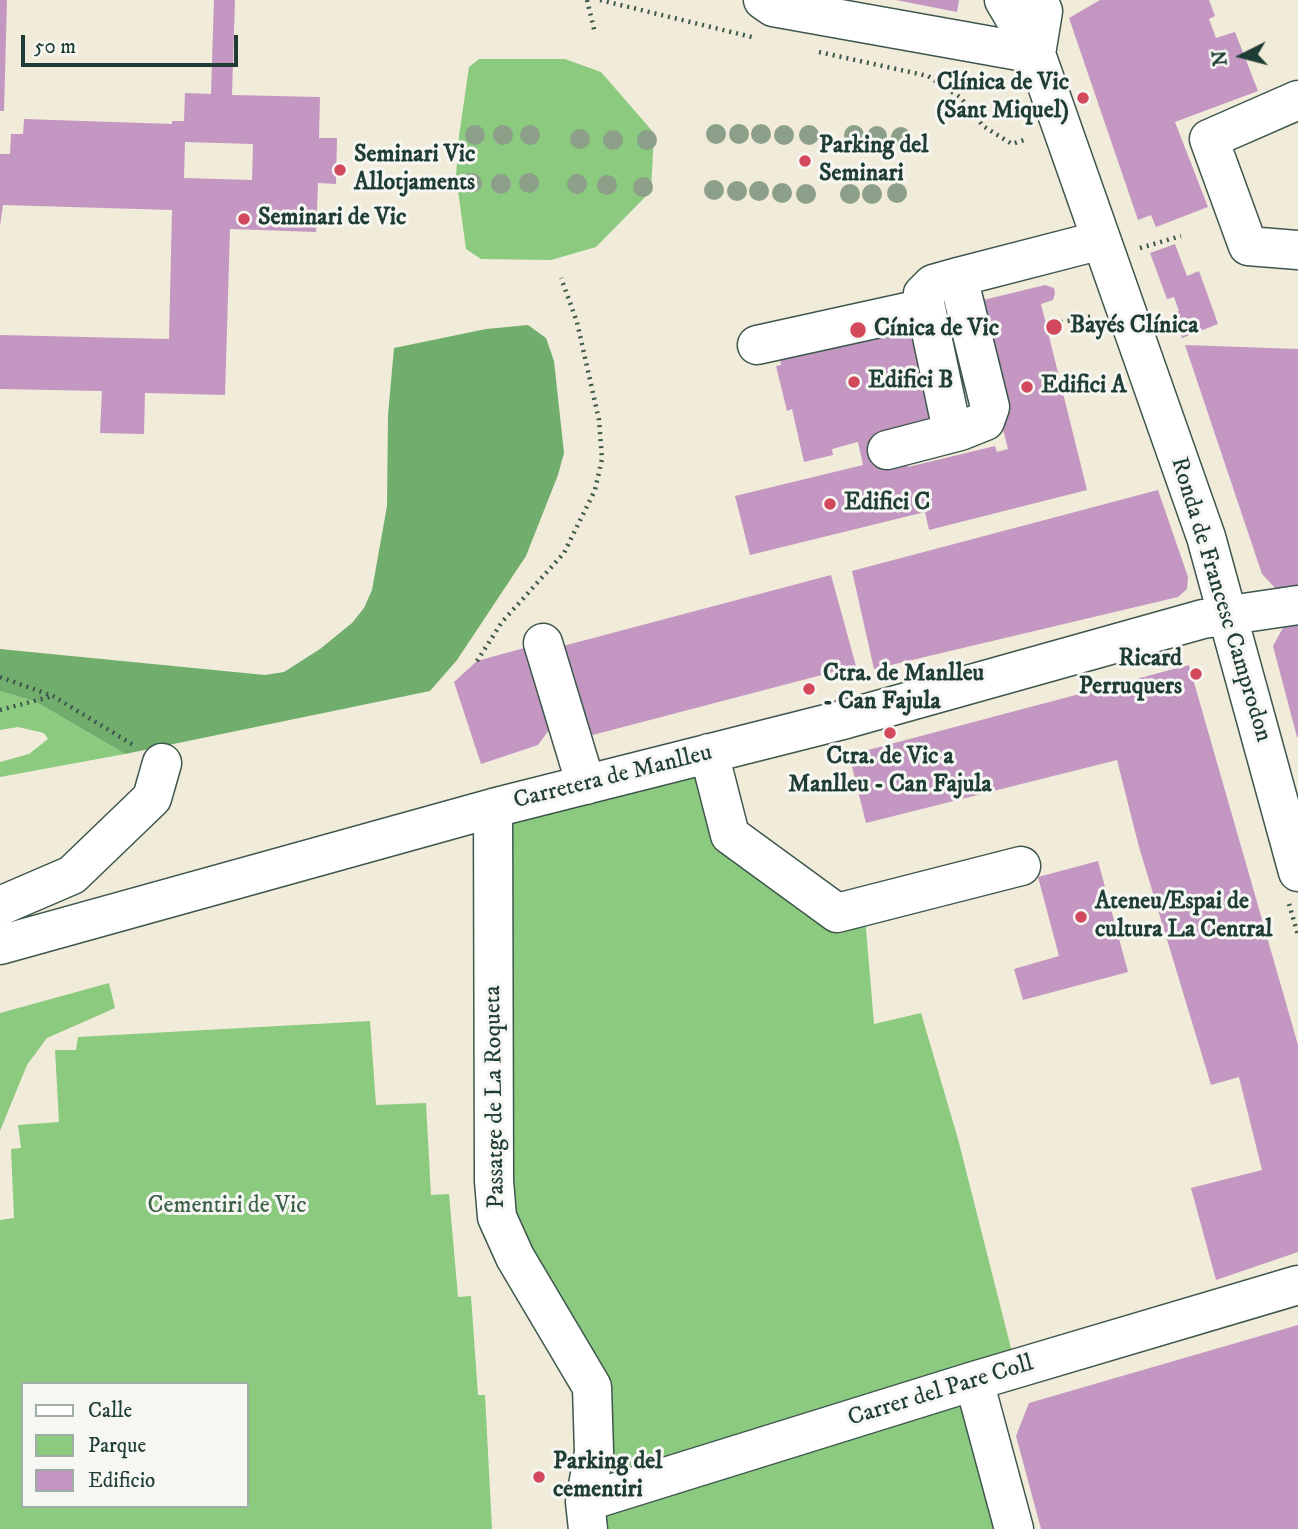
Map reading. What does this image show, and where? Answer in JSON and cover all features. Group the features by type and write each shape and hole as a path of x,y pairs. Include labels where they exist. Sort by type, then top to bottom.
{"street":[{"path":"763,0 773,7 1036,54 1047,4"},
{"name":"Ronda de Francesc Camprodon","path":"1004,0 1036,54 1206,537 1298,872"},
{"path":"1298,100 1209,139 1248,246 1298,250"},
{"path":"960,431 950,421 923,293 933,284 1101,240"},
{"path":"887,450 960,431 985,421 990,407 958,277"},
{"path":"757,345 925,307"},
{"name":"Carretera de Manlleu","path":"0,945 493,808 1227,614 1298,605"},
{"path":"543,643 586,785"},
{"path":"709,753 730,835 837,912 1020,866"},
{"path":"0,906 72,875 152,798 162,763"},
{"name":"Passatge de La Roqueta","path":"493,808 494,1181 498,1217 515,1256 592,1387 594,1452 586,1515"},
{"name":"Carrer del Pare Coll","path":"586,1515 974,1381 1298,1285"},
{"path":"974,1381 1014,1529"}],"path":[{"path":"587,0 595,33"},
{"path":"600,0 761,39"},
{"path":"815,51 928,76 961,99 983,126 1012,144 1024,140"},
{"path":"1140,248 1181,236"},
{"path":"477,661 502,622 564,553 595,490 601,459 599,420 576,322 561,278"},
{"path":"1047,326 1097,315"},
{"path":"0,677 53,695 162,763"},
{"path":"0,710 53,695"}],"green space":[{"path":"479,59 565,59 601,72 654,133 651,191 596,247 551,260 481,259 466,249 456,176 469,67"},
{"path":"528,325 546,338 554,361 564,453 526,556 457,660 430,691 125,754 36,702 0,691 0,649 265,675 284,672 320,649 352,623 364,608 372,590 387,506 388,415 394,348 486,329"},
{"path":"0,691 36,702 125,754 0,777 0,762 29,754 48,739 44,733 18,727 0,730"},
{"path":"709,753 730,835 865,917 874,1024 921,1013 958,1139 1016,1368 974,1381 1014,1529 588,1529 591,1387 515,1257 493,808"},
{"path":"109,983 115,1008 47,1038 27,1065 0,1131 0,1013"},
{"name":"Cementiri de Vic","path":"370,1021 376,1105 426,1103 431,1195 449,1194 458,1297 471,1296 478,1395 485,1395 492,1529 0,1529 0,1220 14,1218 11,1149 21,1148 18,1125 59,1122 55,1050 76,1050 78,1037"}],"building":[{"path":"0,0 7,0 4,111 0,111"},
{"name":"Seminari de Vic","path":"214,0 235,0 232,95 320,97 319,138 337,138 336,184 318,183 316,232 230,229 225,395 145,393 144,434 100,433 102,391 0,389 0,335 169,339 172,210 3,205 0,226 0,154 10,154 11,134 23,134 24,119 172,124 172,121 184,121 185,93 211,94","holes":["185,142 253,144 252,180 184,178"]},
{"path":"896,0 959,0 957,12"},
{"path":"1100,0 1209,0 1215,16 1209,19 1216,38 1235,32 1258,91 1175,122 1208,207 1156,227 1151,215 1138,220 1069,18"},
{"path":"1175,244 1187,276 1199,271 1218,324 1182,338 1173,313 1179,311 1174,297 1167,299 1150,253"},
{"path":"1045,285 1054,288 1053,300 1041,304 1087,490 929,530 925,512 750,555 735,496 863,465 858,442 832,449 833,455 804,462 792,409 787,411 776,366 781,365 779,353 908,322 910,334 916,332 934,430 905,454 908,467 995,446 997,452 1008,449 971,303"},
{"path":"1185,345 1298,349 1298,590 1277,590 1262,574"},
{"path":"1158,490 1188,577 1187,589 1178,597 874,669 852,571"},
{"path":"831,575 856,666 585,737 563,646"},
{"path":"1298,622 1297,737 1273,646 1285,624"},
{"path":"535,645 552,726 538,745 481,764 454,682 477,661"},
{"path":"1189,665 1298,1045 1298,1252 1216,1280 1191,1188 1262,1170 1239,1077 1211,1085 1139,847 1117,760 866,823 849,755"},
{"name":"Ateneu/Espai de cultura La Central","path":"1098,861 1128,972 1023,1000 1014,969 1059,956 1038,877"},
{"path":"1298,1325 1298,1529 1041,1529 1016,1436 1029,1403"}],"place":[{"name":"Clínica de Vic (Sant Miquel)","path":"1083,98"},
{"name":"Parking del Seminari","path":"805,161"},
{"name":"Seminari Vic Allotjaments","path":"340,170"},
{"name":"Seminari de Vic","path":"244,219"},
{"name":"Bayés Clínica","path":"1054,327"},
{"name":"Cínica de Vic","path":"858,330"},
{"name":"Edifici B","path":"854,382"},
{"name":"Edifici A","path":"1027,387"},
{"name":"Edifici C","path":"830,504"},
{"name":"Ricard Perruquers","path":"1196,674"},
{"name":"Ctra. de Manlleu - Can Fajula","path":"809,689"},
{"name":"Ctra. de Vic a Manlleu - Can Fajula","path":"890,733"},
{"name":"Ateneu/Espai de cultura La Central","path":"1081,917"},
{"name":"Parking del cementiri","path":"539,1477"}]}
